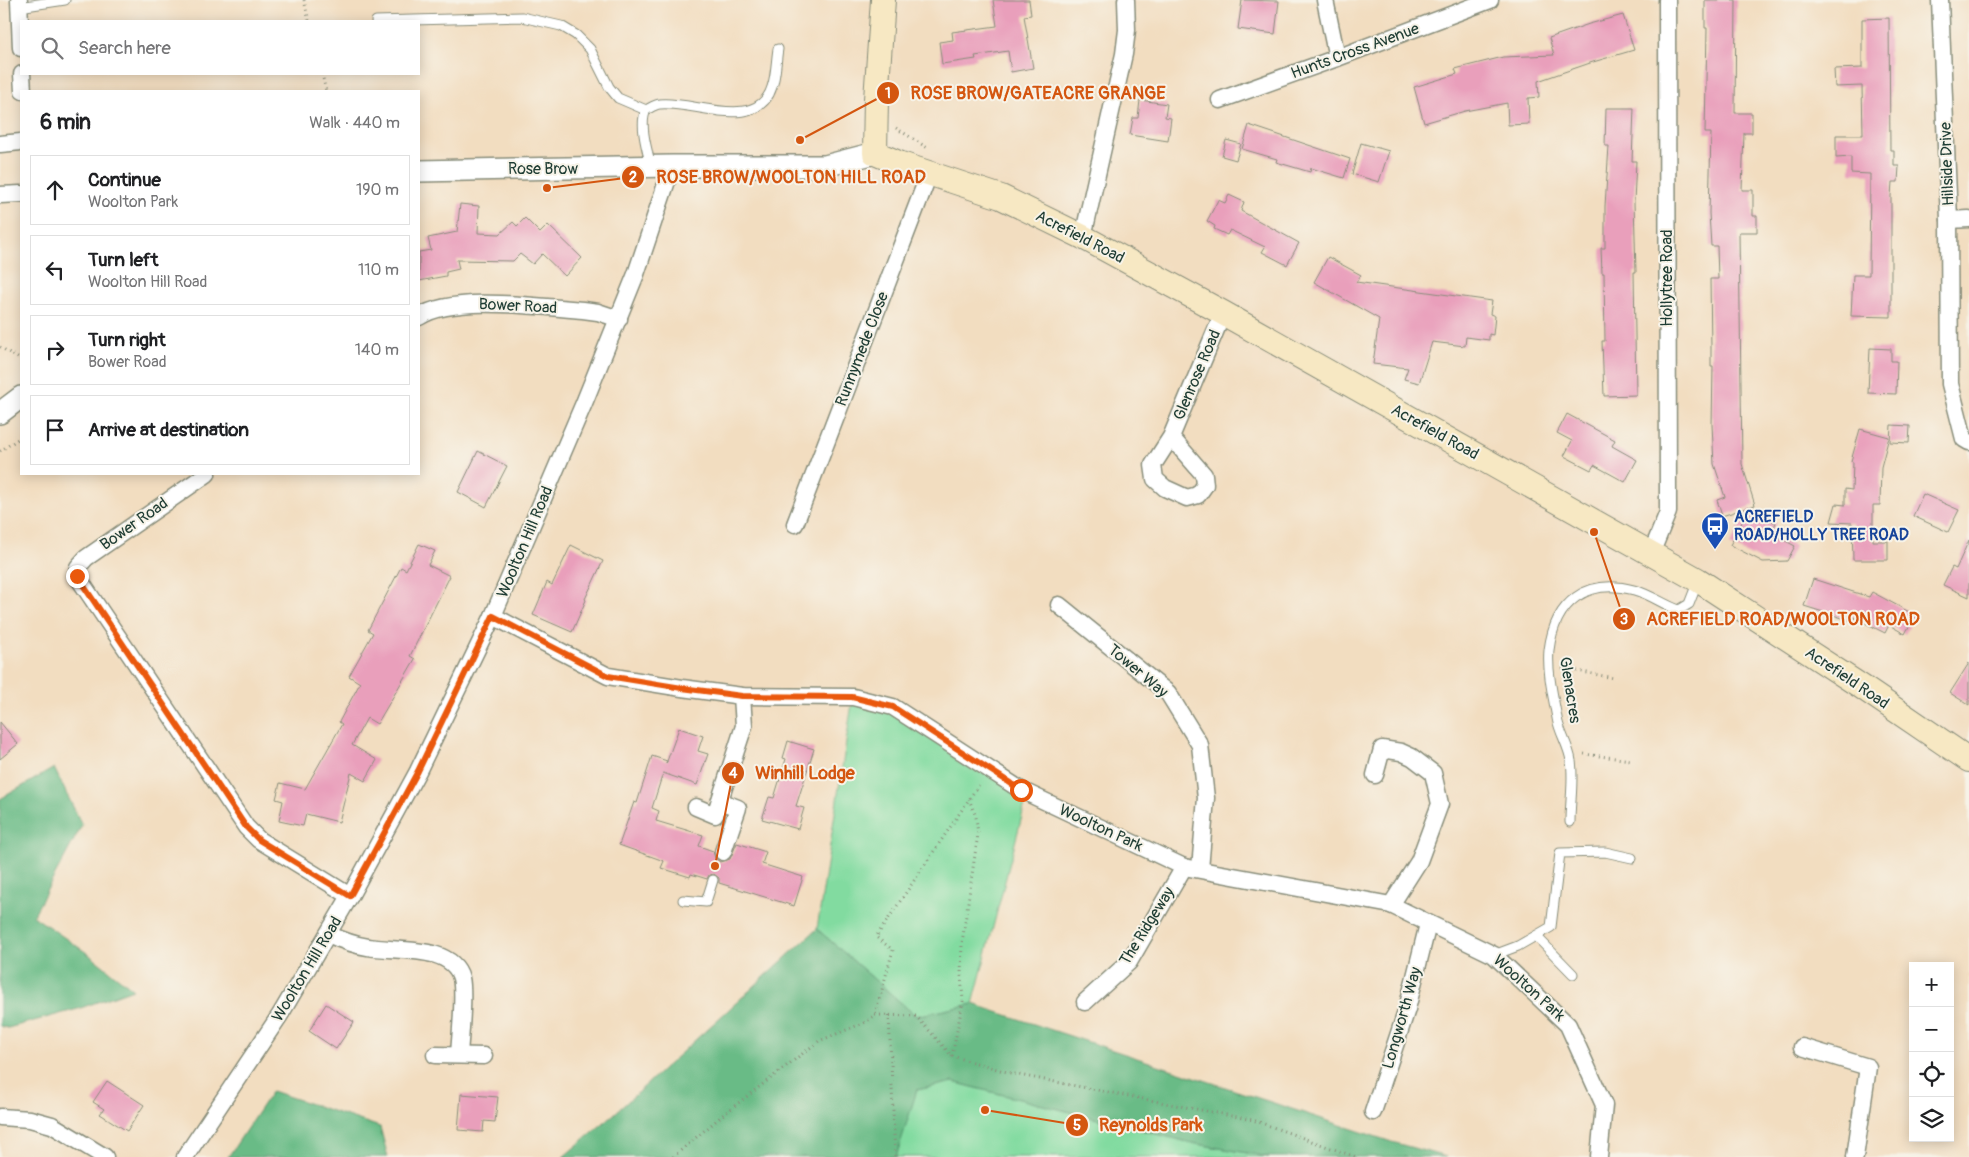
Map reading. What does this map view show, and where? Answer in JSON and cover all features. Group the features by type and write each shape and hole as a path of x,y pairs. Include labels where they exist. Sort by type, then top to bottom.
{"main road":[{"path":"875,153 876,99 883,0"},
{"name":"Acrefield Road","path":"875,153 929,174 1000,197 1083,238 1223,313 1698,580 1862,687 1969,760"}],"street":[{"path":"1083,238 1124,54 1127,30 1126,0"},
{"path":"1325,0 1337,58"},
{"name":"Hunts Cross Avenue","path":"1220,100 1490,0"},
{"name":"Hollytree Road","path":"1651,554 1668,512 1667,0"},
{"name":"Hillside Drive","path":"1940,0 1949,220 1950,384 1964,439 1969,442"},
{"path":"19,4 20,26"},
{"path":"22,75 23,90"},
{"path":"0,144 20,142"},
{"name":"Rose Brow","path":"420,171 593,169 651,166 824,166 875,153"},
{"name":"Woolton Hill Road","path":"185,1157 280,1015 350,896 418,771 493,616 619,319 649,238 672,166"},
{"name":"Runnymede Close","path":"795,524 929,174"},
{"path":"0,195 20,194"},
{"path":"1949,220 1969,219"},
{"name":"Bower Road","path":"420,317 434,310 449,306 478,303 583,310 598,312 619,319"},
{"name":"Glenrose Road","path":"1171,437 1223,313"},
{"path":"0,413 20,399"},
{"name":"Bower Road","path":"206,475 86,558 78,567 77,576 250,831 259,840 350,896"},
{"name":"Tower Way","path":"1059,605 1168,693 1200,745 1206,798 1200,869"},
{"name":"Woolton Park","path":"493,616 608,676 742,696 852,697 893,707 1021,790 1184,867 1391,905 1494,955 1568,1025 1604,1105 1599,1157"},
{"path":"696,807 715,815 744,726 742,696"},
{"path":"1375,775 1382,749 1401,752 1412,757 1433,773 1440,804 1419,861 1391,905"},
{"path":"720,801 738,808 723,852"},
{"name":"The Ridgeway","path":"1085,1002 1129,962 1184,867"},
{"name":"Longworth Way","path":"1373,1112 1407,1009 1428,924"},
{"path":"328,934 359,945 438,954 451,961 457,968 462,985 459,1055"},
{"path":"1802,1047 1868,1067 1855,1157"},
{"path":"435,1054 484,1056"},
{"path":"0,1117 30,1119 52,1125 106,1157"}],"lane":[{"path":"19,4 65,0"},
{"path":"412,20 522,17 560,26 576,35 590,49 609,87 618,98 646,110"},
{"path":"651,166 645,141 643,116 646,110 660,104 731,113 755,108 763,102 772,88 778,49"},
{"name":"Glenacres","path":"1570,822 1571,760 1557,720 1549,666 1552,636 1558,621 1569,602 1582,592 1602,586 1636,590 1679,610 1689,604 1698,580"},
{"path":"1494,955 1518,946 1551,927 1560,853 1605,852 1632,858"},
{"path":"683,900 706,902 713,880"},
{"path":"1536,936 1573,974"}],"path":[{"path":"304,0 309,20"},
{"path":"322,75 326,90"},
{"path":"0,347 20,359"},
{"path":"0,451 20,438"},
{"path":"1549,666 1614,678"},
{"path":"1568,752 1631,760"},
{"path":"876,1015 893,950 876,937 990,769"},
{"path":"952,1056 963,1001 961,974 962,943 978,834 976,817 968,799"},
{"path":"673,1157 724,1114 819,1041 866,1022 876,1015 916,1016 952,1056 1014,1074 1253,1120 1356,1157"},
{"path":"889,1015 895,1157"}],"green space":[{"path":"853,697 919,724 1028,793 973,1004 916,1016 817,929"},
{"path":"54,768 82,825 33,916 87,953 133,989 78,1009 8,1028 0,1026 0,799"},
{"path":"817,929 916,1016 973,1004 1392,1142 1446,1157 1269,1157 1192,1143 953,1082 917,1090 896,1157 563,1157 613,1115"},
{"path":"953,1082 1192,1143 1269,1157 891,1157 917,1090"},
{"path":"272,1091 380,1127 388,1157 228,1157"}],"building":[{"path":"993,0 1029,0 1031,15 1024,16 1033,68 1011,72 1008,51 975,56 976,59 942,64 939,42 953,40 952,32 997,26"},
{"path":"1242,0 1279,1 1275,34 1238,29"},
{"path":"1705,0 1736,0 1735,113 1752,113 1752,133 1744,133 1742,190 1753,190 1753,216 1757,216 1757,232 1739,232 1742,464 1755,505 1722,516 1717,500 1725,497 1714,464 1712,425 1713,366 1711,366 1710,279 1718,279 1717,246 1711,246 1709,213 1711,133 1705,133 1707,28 1705,28"},
{"path":"1623,15 1634,50 1538,81 1539,97 1528,98 1529,124 1508,125 1507,103 1465,111 1424,123 1414,87 1457,74 1455,69 1503,57 1554,55 1549,38"},
{"path":"1889,18 1890,150 1894,150 1894,166 1899,166 1898,182 1892,182 1891,196 1891,317 1851,316 1853,275 1869,275 1870,174 1851,173 1851,157 1836,158 1836,135 1863,135 1862,86 1835,87 1834,69 1862,68 1862,19"},
{"path":"1140,100 1167,104 1165,117 1171,118 1168,141 1130,135 1133,118 1138,118"},
{"path":"1606,108 1634,108 1632,161 1636,161 1634,202 1636,272 1634,272 1636,395 1604,396 1602,341 1605,341 1604,273 1602,273 1601,248 1605,248 1605,206 1609,146 1605,146"},
{"path":"1249,125 1350,159 1344,178 1311,168 1310,172 1276,162 1277,159 1242,149"},
{"path":"1226,140 1241,144 1236,160 1222,156"},
{"path":"1361,143 1389,151 1379,182 1352,174"},
{"path":"1229,195 1244,202 1241,211 1299,243 1287,265 1262,252 1265,247 1230,230 1227,235 1214,229 1215,226 1207,221 1218,200 1225,203"},
{"path":"460,204 479,206 478,233 500,234 513,222 517,226 525,218 540,233 548,225 582,258 565,276 542,254 533,264 520,254 513,261 457,260 459,269 446,272 446,276 420,281 420,252 431,250 428,238 457,232"},
{"path":"1328,257 1361,275 1356,282 1492,301 1490,314 1495,316 1493,335 1489,334 1489,340 1466,337 1465,346 1432,342 1419,383 1404,379 1408,368 1373,364 1379,319 1314,282"},
{"path":"1870,348 1891,349 1891,361 1897,361 1896,394 1868,393"},
{"path":"1567,414 1615,440 1612,446 1637,460 1625,482 1594,465 1591,470 1564,456 1572,441 1557,433"},
{"path":"1891,425 1910,426 1909,443 1890,442"},
{"path":"1860,429 1889,437 1881,467 1880,505 1873,505 1873,541 1888,541 1888,560 1853,560 1852,523 1831,522 1836,504 1845,505 1845,489 1852,490 1853,462 1851,461"},
{"path":"478,451 507,466 486,507 458,492"},
{"path":"1923,494 1959,510 1948,532 1913,516"},
{"path":"1749,509 1776,523 1771,533 1795,546 1787,561 1763,562 1730,545"},
{"path":"1969,540 1969,597 1943,585 1952,567 1956,569"},
{"path":"419,544 435,551 428,565 450,576 410,656 415,659 377,724 367,718 352,745 377,760 365,781 351,773 339,822 306,814 303,826 279,821 283,801 276,799 280,783 305,789 342,724 339,722 360,683 349,676 373,633 368,630 401,567 406,570"},
{"path":"571,545 603,561 572,632 533,615 547,582 552,585"},
{"path":"1813,579 1869,597 1872,592 1915,615 1905,634 1889,625 1885,633 1853,617 1852,621 1804,606"},
{"path":"1969,663 1969,705 1950,693"},
{"path":"0,722 18,744 0,759"},
{"path":"679,728 703,736 698,751 708,754 697,785 663,773 652,808 659,811 656,821 703,835 699,846 713,851 715,858 720,862 730,859 737,843 766,852 762,864 803,877 794,906 719,883 719,878 714,874 709,875 707,879 691,874 690,877 661,868 664,861 619,845 634,802 637,803 652,756 667,761 666,764"},
{"path":"788,741 814,749 796,806 804,808 798,829 762,819 769,797 774,798 786,759 783,758"},
{"path":"326,1004 354,1022 336,1049 309,1031"},
{"path":"107,1081 144,1105 127,1131 100,1114 104,1109 93,1102"},
{"path":"461,1094 498,1097 495,1122 484,1121 483,1132 458,1130"}],"place":[{"name":"ROSE BROW/GATEACRE GRANGE","path":"800,140"},
{"name":"ROSE BROW/WOOLTON HILL ROAD","path":"547,188"},
{"name":"ACREFIELD ROAD/WOOLTON ROAD","path":"1594,532"},
{"name":"ACREFIELD ROAD/HOLLY TREE ROAD","path":"1715,550"},
{"name":"Winhill Lodge","path":"715,866"},
{"name":"Reynolds Park","path":"985,1110"}],"route":[{"path":"77,576 246,827 259,840 350,896 418,771 493,616 608,676 742,696 852,697 893,707 1021,790"}]}
